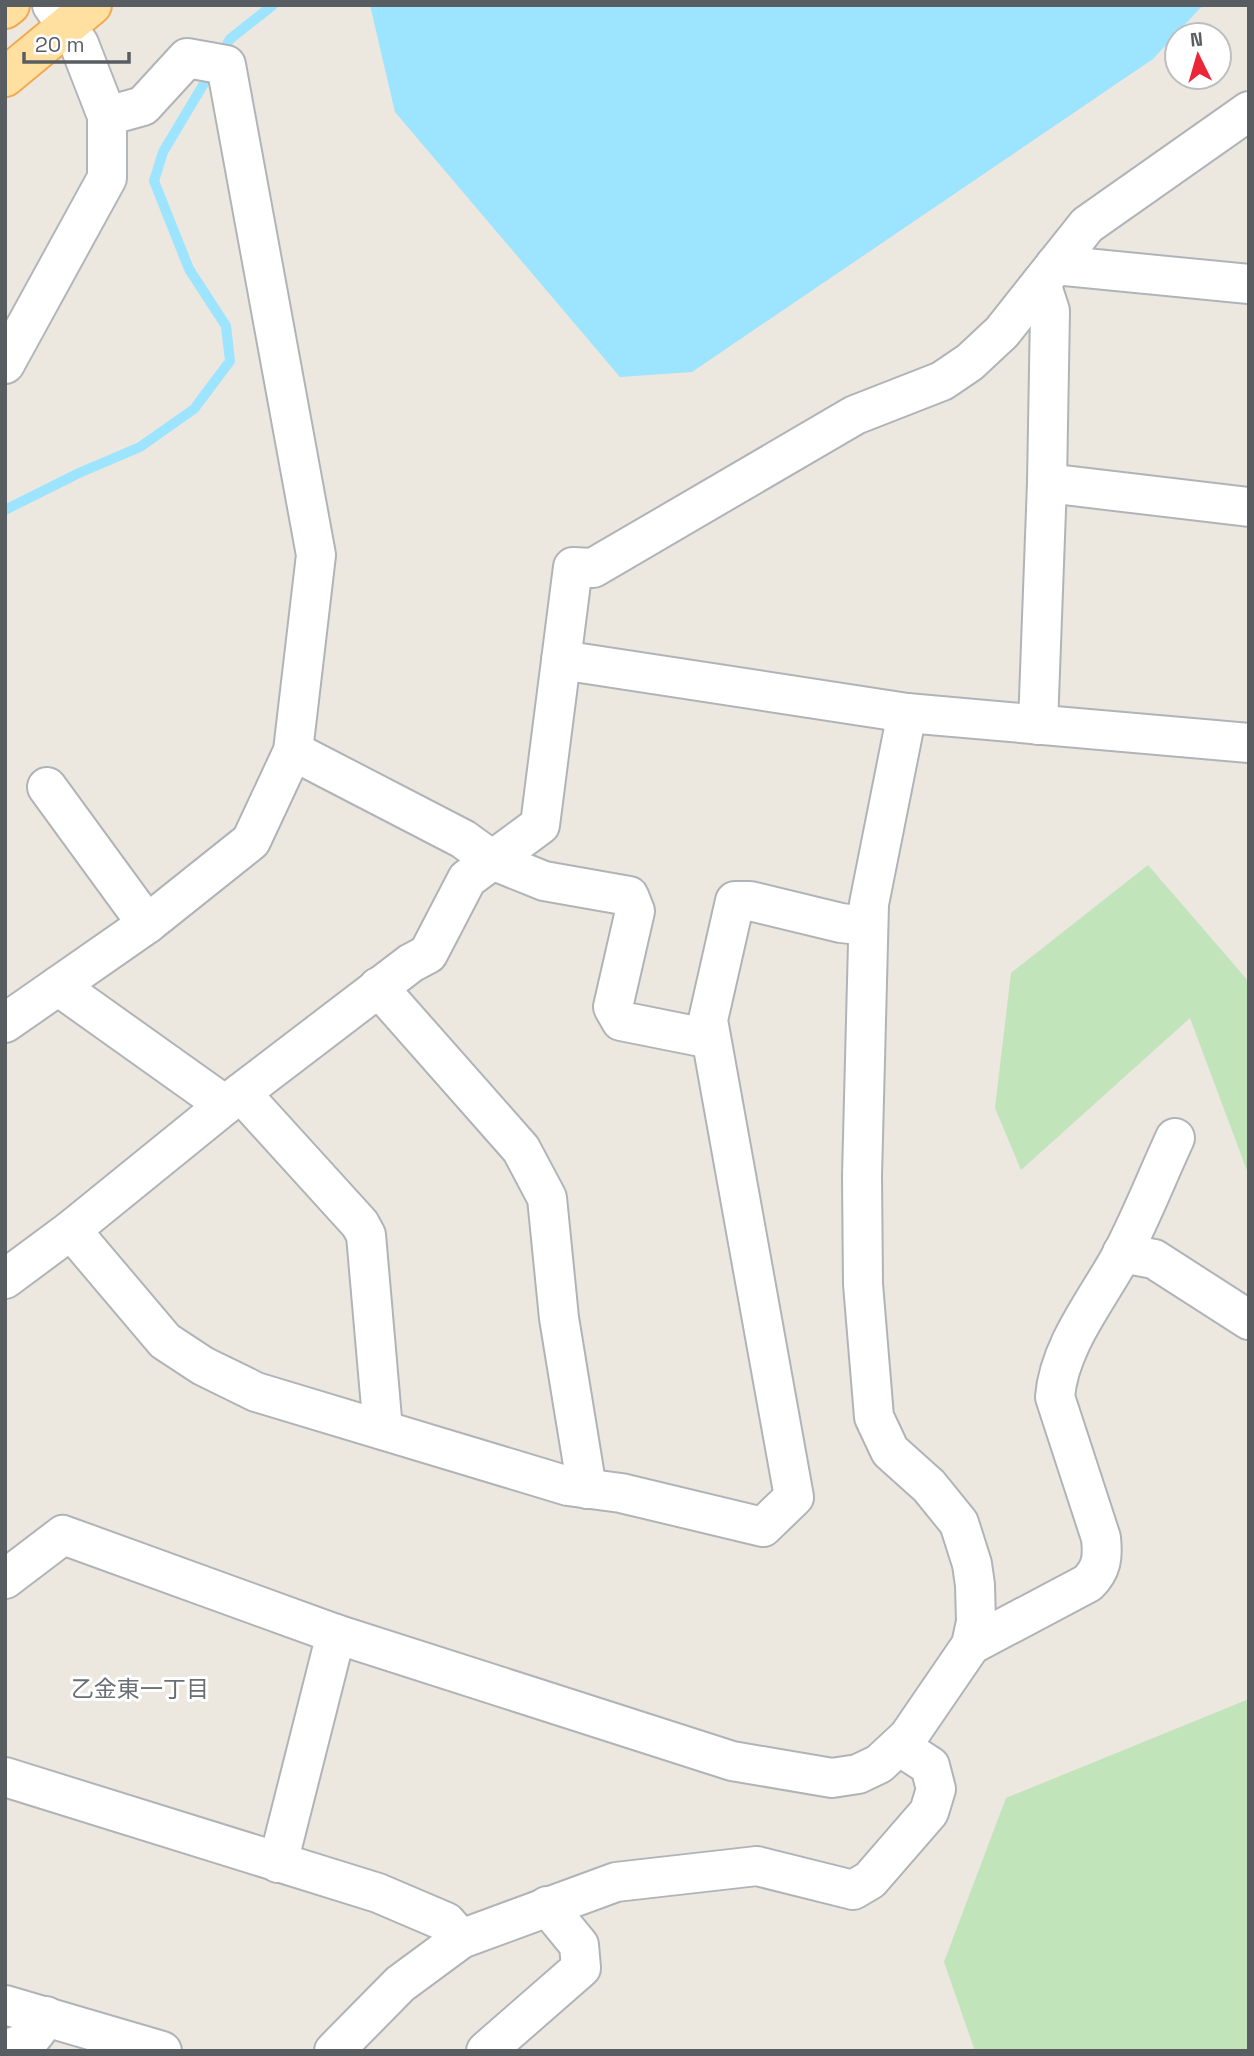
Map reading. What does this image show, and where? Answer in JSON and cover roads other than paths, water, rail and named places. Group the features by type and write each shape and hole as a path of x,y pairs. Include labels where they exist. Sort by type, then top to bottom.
{"main road":[{"path":"5,9 10,5"},
{"path":"5,78 70,12"}],"street":[{"path":"5,364 107,178 107,116 79,44 70,12"},
{"path":"5,1023 147,924 251,841 293,751 316,555 209,62 187,58 143,106 107,116"},
{"path":"5,1279 71,1230 233,1099 378,987 428,954 467,878 540,825 573,567 593,568 855,415 942,381 970,362 1002,332 1087,225 1249,111"},
{"path":"1048,274 1249,284"},
{"path":"1038,724 1047,483 1050,311 1048,274"},
{"path":"1047,483 1249,507"},
{"path":"561,660 907,713 1249,743"},
{"path":"5,1579 63,1535 336,1634 732,1761 832,1778 859,1774 879,1764 899,1746 908,1737 971,1645 976,1622 972,1564 959,1523 929,1486 890,1451 874,1417 863,1284 862,1176 869,904 907,713"},
{"path":"293,751 463,839 492,860 544,881 629,895 635,911 613,1007 621,1021 712,1039"},
{"path":"47,787 147,924"},
{"path":"71,1230 164,1340 203,1366 256,1392 569,1486 621,1493 762,1527 794,1496 708,1020 735,901 750,901 841,923 869,926"},
{"path":"58,986 233,1099 359,1224 366,1235 383,1430"},
{"path":"378,987 521,1149 547,1198 559,1318 587,1489"},
{"path":"971,1645 1088,1583 1098,1573 1103,1556 1101,1538 1055,1397 1056,1380 1077,1331 1122,1253 1175,1138"},
{"path":"1122,1253 1154,1259 1249,1320"},
{"path":"278,1863 336,1634"},
{"path":"334,2051 400,1984 461,1939 617,1882 757,1867 853,1890 870,1880 929,1812 936,1789 930,1766 899,1746"},
{"path":"5,1777 378,1893 446,1922 461,1939"},
{"path":"486,2051 581,1968 579,1945 547,1906"},
{"path":"5,2005 162,2051"},
{"path":"5,2049 21,2046 34,2037 47,2016"}],"water":[{"path":"370,5 1203,5 1188,21 1163,21 1163,48 1153,59 692,372 620,377 395,112"}],"waterway":[{"path":"220,56 230,39 273,5"},
{"path":"5,510 79,473 140,447 194,409 230,361 226,326 189,269 154,181 163,152 212,70"}],"district":[{"name":"乙金東一丁目","path":"140,1689"}]}
